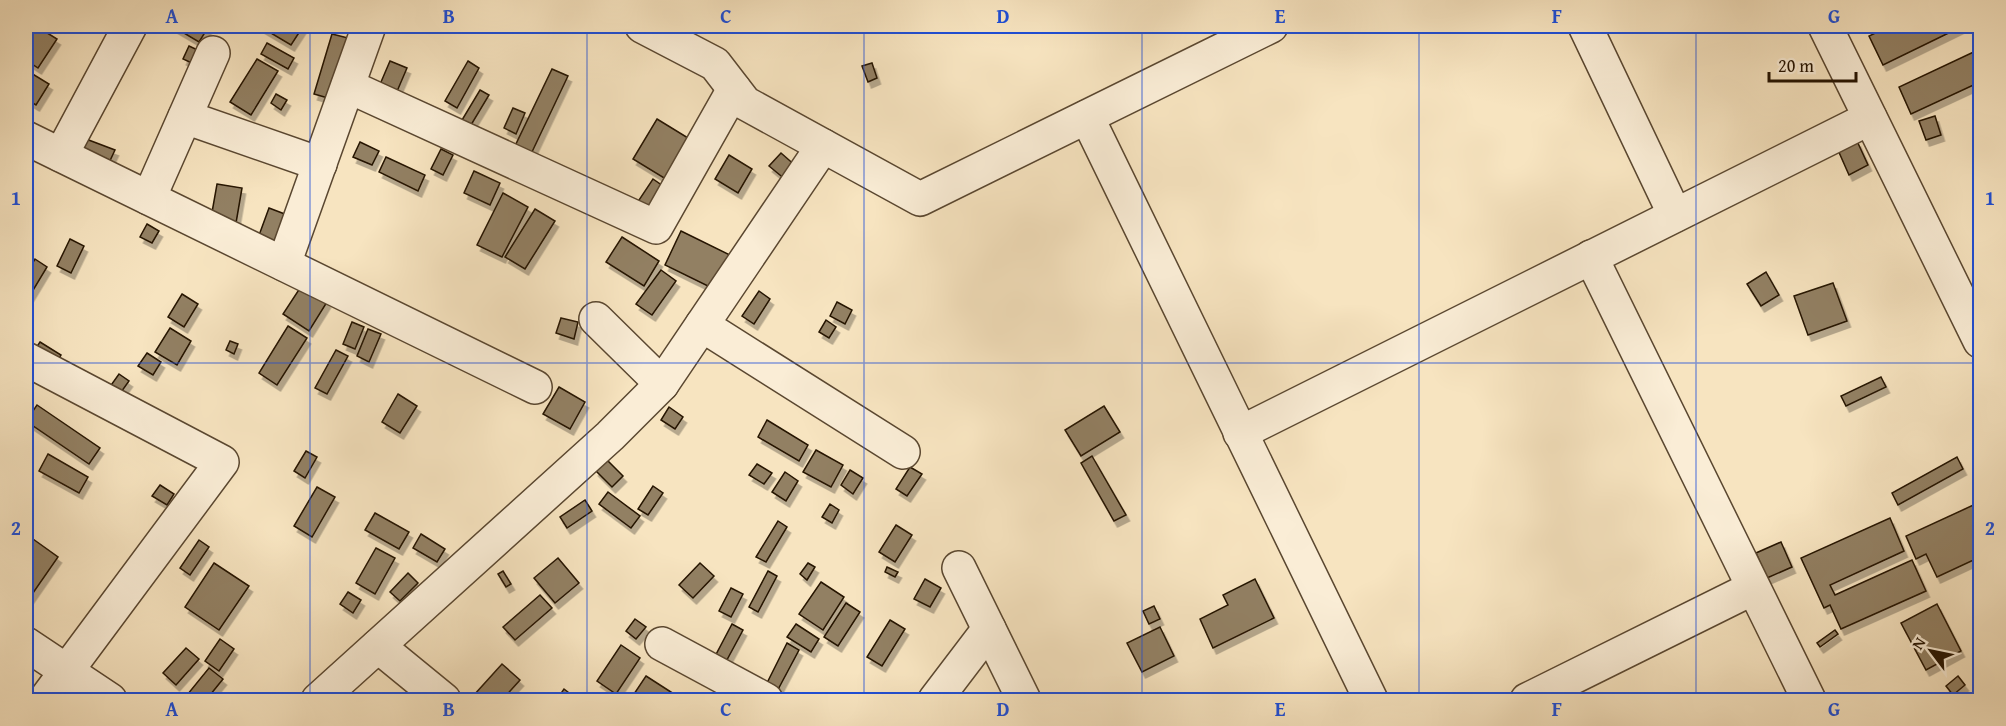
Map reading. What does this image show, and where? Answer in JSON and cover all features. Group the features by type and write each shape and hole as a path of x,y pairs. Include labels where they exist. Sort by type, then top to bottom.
{"street":[{"path":"61,155 130,26"},
{"path":"284,264 369,26"},
{"path":"642,26 715,64 745,103 920,199 1087,117 1258,28"},
{"path":"1585,26 1675,215"},
{"path":"1825,26 1980,341"},
{"path":"149,198 213,53"},
{"path":"348,86 656,227 734,89"},
{"path":"185,117 320,164"},
{"path":"1087,117 1371,700"},
{"path":"1240,433 1870,118"},
{"path":"26,138 535,387"},
{"path":"318,700 610,436 662,384 823,146"},
{"path":"1591,257 1809,700"},
{"path":"596,319 662,384"},
{"path":"702,325 903,452"},
{"path":"26,359 222,462 45,700"},
{"path":"959,568 1024,700"},
{"path":"1527,700 1753,588"},
{"path":"935,700 989,629"},
{"path":"26,644 110,700"},
{"path":"662,644 766,700"},
{"path":"378,646 444,700"}],"building":[{"path":"36,26 57,39 38,68 26,60 26,41"},
{"path":"172,26 209,26 199,42"},
{"path":"259,26 297,26 302,28 291,45"},
{"path":"1890,26 1963,26 1883,65 1869,36"},
{"path":"332,34 352,39 335,100 314,94"},
{"path":"267,43 294,58 288,69 261,54"},
{"path":"189,46 202,52 196,65 183,59"},
{"path":"1980,49 1980,82 1911,114 1899,87"},
{"path":"257,59 278,71 251,115 230,102"},
{"path":"390,61 407,68 395,96 378,89"},
{"path":"468,61 479,68 457,108 445,101"},
{"path":"872,63 877,78 868,82 862,66"},
{"path":"552,69 568,76 531,154 515,146"},
{"path":"26,70 49,84 36,105 26,99"},
{"path":"480,90 489,95 468,130 459,125"},
{"path":"276,94 287,100 281,110 271,103"},
{"path":"513,108 525,113 516,134 504,128"},
{"path":"1935,116 1941,135 1926,140 1919,121"},
{"path":"657,119 693,141 669,181 633,159"},
{"path":"86,139 115,150 107,167 79,155"},
{"path":"1857,141 1868,165 1849,175 1838,150"},
{"path":"360,142 379,151 372,165 353,157"},
{"path":"441,149 453,155 443,175 431,169"},
{"path":"781,153 797,167 786,180 769,166"},
{"path":"729,155 752,169 738,193 715,179"},
{"path":"386,157 425,175 418,191 379,172"},
{"path":"474,171 500,183 490,205 464,193"},
{"path":"653,179 663,186 647,211 637,203"},
{"path":"217,184 242,188 236,223 211,218"},
{"path":"503,193 528,207 502,257 477,245"},
{"path":"269,208 290,216 279,245 258,238"},
{"path":"535,209 555,221 525,269 505,257"},
{"path":"147,224 159,231 152,243 140,237"},
{"path":"681,231 730,255 714,289 665,265"},
{"path":"622,237 659,261 644,286 606,262"},
{"path":"70,239 84,246 71,273 57,266"},
{"path":"35,259 47,267 26,302 26,274"},
{"path":"661,270 676,281 652,315 636,304"},
{"path":"1766,272 1779,295 1761,306 1747,284"},
{"path":"1833,283 1847,321 1808,335 1794,296"},
{"path":"302,285 327,302 309,331 283,314"},
{"path":"759,291 770,299 754,324 742,316"},
{"path":"182,294 198,304 184,327 168,317"},
{"path":"837,302 852,310 845,324 830,316"},
{"path":"561,318 578,322 574,339 556,333"},
{"path":"826,320 836,327 829,338 819,332"},
{"path":"352,322 364,327 355,349 343,344"},
{"path":"288,326 307,338 277,385 259,373"},
{"path":"170,328 191,341 177,365 155,352"},
{"path":"368,329 381,334 369,362 357,356"},
{"path":"230,341 238,344 234,354 226,350"},
{"path":"40,342 61,355 54,367 32,354"},
{"path":"336,350 348,356 327,394 315,388"},
{"path":"147,353 161,362 153,375 138,366"},
{"path":"119,374 129,381 119,395 109,388"},
{"path":"1881,377 1886,387 1846,406 1841,396"},
{"path":"559,387 585,402 570,429 543,414"},
{"path":"398,394 417,406 400,433 382,422"},
{"path":"37,405 100,448 89,464 26,421"},
{"path":"1104,406 1120,432 1081,456 1065,430"},
{"path":"669,407 683,417 675,429 661,420"},
{"path":"767,420 808,445 799,461 758,437"},
{"path":"816,450 843,465 831,487 803,472"},
{"path":"306,451 317,457 305,478 294,471"},
{"path":"48,454 88,477 79,493 39,471"},
{"path":"1092,456 1126,515 1114,521 1081,463"},
{"path":"1957,457 1963,469 1898,505 1892,493"},
{"path":"606,459 623,476 612,487 595,470"},
{"path":"757,464 772,473 764,484 749,475"},
{"path":"910,467 922,474 907,496 896,489"},
{"path":"850,470 863,478 853,494 841,485"},
{"path":"785,472 798,481 786,501 772,492"},
{"path":"160,485 174,494 167,505 152,496"},
{"path":"653,486 663,493 648,515 638,509"},
{"path":"317,487 335,497 312,537 294,526"},
{"path":"608,492 640,516 631,528 599,504"},
{"path":"585,500 592,511 567,528 560,517"},
{"path":"1980,502 1980,557 1937,577 1926,554 1916,559 1906,536"},
{"path":"830,504 839,510 832,523 822,517"},
{"path":"375,513 409,532 399,549 365,530"},
{"path":"1890,518 1904,551 1830,585 1835,595 1912,560 1926,591 1841,629 1830,605 1824,608 1801,558"},
{"path":"778,521 787,527 766,562 756,557"},
{"path":"896,525 912,535 895,562 879,552"},
{"path":"26,534 58,557 26,603"},
{"path":"421,534 445,549 437,562 413,548"},
{"path":"199,540 209,547 190,575 180,568"},
{"path":"1781,542 1792,567 1767,578 1756,553"},
{"path":"376,548 395,558 375,594 356,583"},
{"path":"558,558 579,583 555,603 534,578"},
{"path":"214,563 249,586 219,630 185,607"},
{"path":"700,563 714,576 693,598 679,585"},
{"path":"808,563 815,567 807,580 800,574"},
{"path":"887,567 898,572 895,577 885,572"},
{"path":"503,571 511,584 506,587 498,574"},
{"path":"768,571 777,576 758,612 749,607"},
{"path":"408,573 418,583 400,601 390,592"},
{"path":"925,579 941,588 930,607 914,599"},
{"path":"1255,579 1274,618 1213,648 1200,619 1228,605 1223,595"},
{"path":"821,582 844,597 823,630 799,614"},
{"path":"731,588 743,594 731,617 719,611"},
{"path":"348,592 361,600 353,613 340,604"},
{"path":"540,595 552,608 515,640 503,627"},
{"path":"846,603 860,612 838,646 824,637"},
{"path":"1937,604 1961,651 1926,670 1901,623"},
{"path":"1154,606 1160,619 1149,624 1143,611"},
{"path":"635,619 646,627 636,639 626,631"},
{"path":"890,620 905,629 882,666 867,657"},
{"path":"732,624 743,630 722,669 711,664"},
{"path":"796,624 819,639 811,652 787,637"},
{"path":"1160,627 1174,656 1142,672 1127,643"},
{"path":"1835,630 1838,634 1820,647 1817,643"},
{"path":"220,639 234,649 219,671 205,661"},
{"path":"787,643 799,650 774,697 763,691"},
{"path":"621,645 640,658 616,694 597,681"},
{"path":"186,648 199,659 176,685 163,673"},
{"path":"502,664 520,680 502,700 480,700 474,695"},
{"path":"209,668 223,679 206,700 194,700 187,695"},
{"path":"646,676 674,694 669,700 638,700 632,697"},
{"path":"1958,676 1965,685 1953,695 1946,686"},
{"path":"564,689 577,699 557,699"}]}
